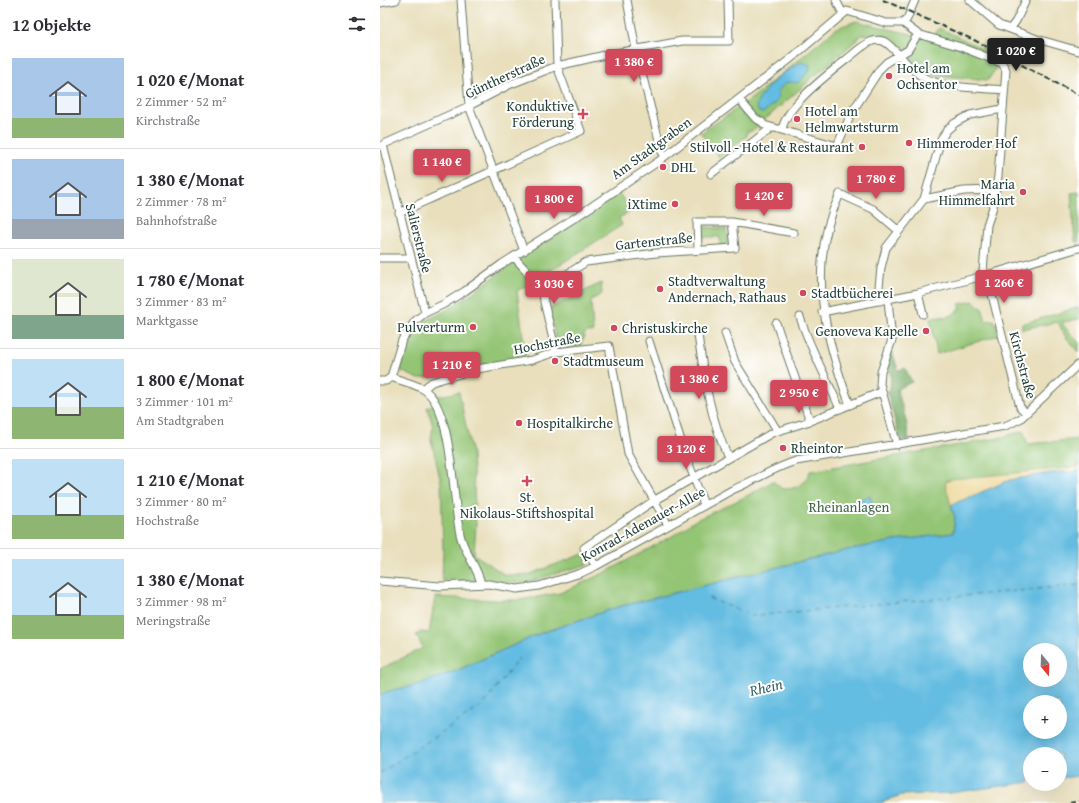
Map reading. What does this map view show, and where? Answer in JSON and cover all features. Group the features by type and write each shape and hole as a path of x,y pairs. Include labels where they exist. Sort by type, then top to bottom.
{"street":[{"path":"380,3 396,0"},
{"path":"461,0 469,106 524,251"},
{"path":"399,213 581,131 557,66 555,0"},
{"path":"627,0 636,50 658,140 665,156"},
{"name":"Güntherstraße","path":"382,146 469,106 511,84 557,66 605,55 647,49 682,41 729,41 728,0"},
{"path":"739,99 755,118 771,128 792,131 836,146 852,112 874,78 887,62 908,50 918,34 903,23 886,22 847,12 843,14 836,0"},
{"path":"903,23 907,19 915,0"},
{"path":"970,0 999,25 1079,51"},
{"path":"1010,29 1016,21 1026,0"},
{"name":"Am Stadtgraben","path":"391,377 402,340 415,321 425,313 444,304 465,291 665,156 823,33 843,14"},
{"name":"Kirchstraße","path":"918,34 961,47 1002,63 1006,70 1002,109 1001,144 995,190 984,248 983,271 987,275 1020,407 1026,413"},
{"path":"777,121 786,115 797,103 868,42 882,41 892,47 916,73 931,82 1004,90"},
{"path":"896,445 882,392 880,372 892,340 884,301 879,287 886,248 924,200 933,161 941,139 947,130 970,115 1002,109"},
{"path":"782,130 786,115"},
{"path":"710,174 761,134 771,128"},
{"name":"Salierstraße","path":"382,146 425,313"},
{"path":"924,200 964,191 995,190"},
{"path":"850,405 822,312 820,287 827,227 840,194 872,209 900,231"},
{"path":"698,250 698,222 732,222 794,233"},
{"name":"Gartenstraße","path":"543,293 550,285 586,262 698,250 735,248 732,222"},
{"path":"822,312 884,301 987,275 1077,248"},
{"path":"514,257 543,293 556,352"},
{"path":"380,258 411,258"},
{"path":"918,292 923,314"},
{"path":"800,317 808,341 827,378 840,409"},
{"path":"776,323 810,421"},
{"path":"725,333 735,362 777,430"},
{"path":"698,335 708,400 719,438 728,457"},
{"path":"649,341 704,505"},
{"name":"Hochstraße","path":"423,389 432,382 477,369 532,360 556,352 609,346 625,446 630,460 655,500"},
{"name":"Konrad-Adenauer-Allee","path":"380,581 440,586 481,584 517,589 530,588 569,578 596,566 732,490 748,484 771,471 788,464 1005,426 1020,419 1079,364"},
{"path":"380,381 386,381 391,377 423,389 430,396 439,411 447,438 460,535 481,584"},
{"path":"596,566 584,548 655,500 694,476 777,430 810,421 882,392"},
{"path":"655,500 668,525"}],"green space":[{"path":"856,21 932,39 939,28 998,56 999,64 988,80 933,75 924,70 901,50 894,41 878,32 859,36 858,39 815,76 811,77 808,82 752,131 747,131 747,136 719,157 701,133 751,99 837,28"},
{"path":"1079,192 1079,242 1075,242 1071,193"},
{"path":"619,193 631,211 619,218 622,225 537,279 531,279 532,282 517,291 526,358 467,367 452,374 419,379 401,371 402,357 410,339 424,321 443,312 470,295 513,263"},
{"path":"705,227 726,229 728,245 720,246 720,237 701,237 700,230"},
{"path":"601,283 602,294 591,300 593,332 587,332 584,335 581,347 558,349 549,309"},
{"path":"973,301 982,308 986,321 994,320 999,335 937,354 930,318 951,316 961,308 959,304"},
{"path":"1079,307 1079,320 1062,321 1064,326 1079,343 1079,352 1065,336 1058,322 1022,329 1022,324"},
{"path":"892,351 898,370 905,368 912,382 897,389 906,420 909,439 900,440 887,392 890,391 891,375 885,360"},
{"path":"459,392 472,454 475,505 471,505 471,513 475,513 476,525 474,554 505,575 528,575 583,554 589,564 524,583 442,580 443,549 441,483 431,439 433,426 427,407 437,404 433,397"},
{"name":"Rheinanlagen","path":"1023,431 1028,444 1079,439 1079,467 948,480 945,483 955,518 953,533 851,549 618,607 541,633 456,671 417,685 389,691 380,695 380,669 423,648 416,635 421,632 429,633 435,597 520,600 560,593 604,573 674,535 696,520 745,497 773,481 782,489 792,488 803,483 810,471 999,438"}],"sand":[{"path":"1079,467 1079,471 1050,473 1010,480 951,505 945,483 952,479"}],"water":[{"path":"801,62 810,65 809,71 798,83 788,82 779,89 777,101 763,113 759,112 756,106 759,99 769,86 781,75"},
{"name":"Rhein","path":"1079,471 1079,776 1067,777 1067,747 1023,747 1023,783 950,793 901,795 881,803 380,803 380,695 389,691 417,685 456,671 541,633 618,607 851,549 953,533 955,518 951,505 1010,480 1050,473"},
{"path":"870,496 873,506 855,512 851,502"}],"ferry route":[{"path":"709,598 752,616 1079,585"},
{"path":"380,773 483,705 519,658"}],"railway":[{"path":"883,0 974,40 1079,95"},
{"path":"1070,803 1079,801"}],"place":[{"name":"Hotel am Ochsentor","path":"889,76"},
{"name":"Konduktive Förderung","path":"583,114"},
{"name":"Hotel am Helmwartsturm","path":"797,119"},
{"name":"Himmeroder Hof","path":"909,143"},
{"name":"Stilvoll - Hotel & Restaurant","path":"862,147"},
{"name":"DHL","path":"663,167"},
{"name":"Maria Himmelfahrt","path":"1023,192"},
{"name":"iXtime","path":"675,204"},
{"name":"Stadtverwaltung Andernach, Rathaus","path":"660,289"},
{"name":"Stadtbücherei","path":"803,293"},
{"name":"Pulverturm","path":"473,327"},
{"name":"Christuskirche","path":"614,328"},
{"name":"Genoveva Kapelle","path":"926,331"},
{"name":"Stadtmuseum","path":"555,361"},
{"name":"Hospitalkirche","path":"519,423"},
{"name":"Rheintor","path":"783,448"},
{"name":"St. Nikolaus-Stiftshospital","path":"527,481"}]}
